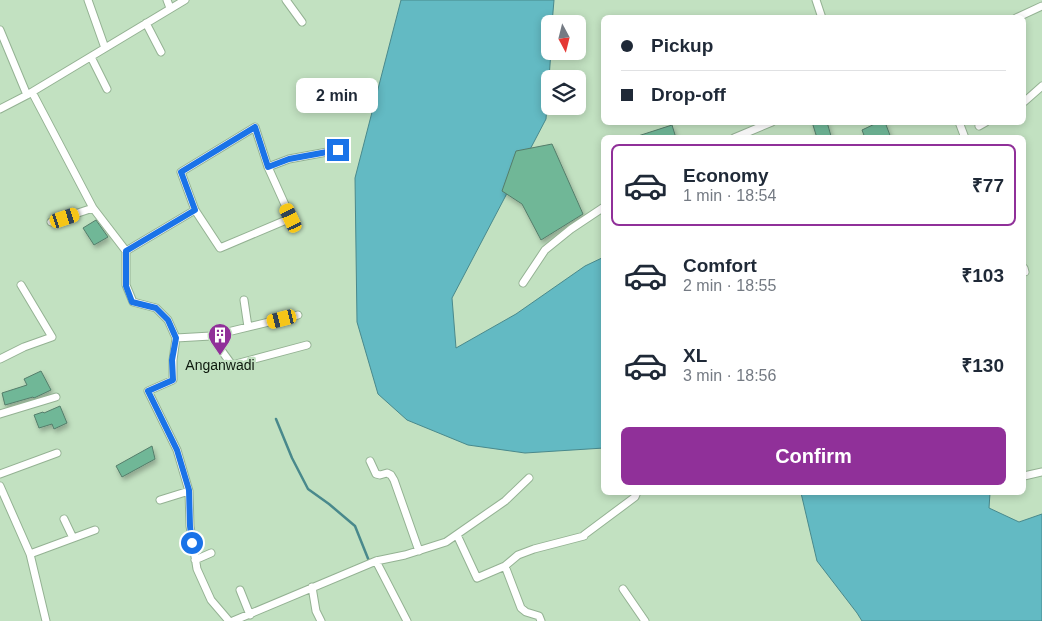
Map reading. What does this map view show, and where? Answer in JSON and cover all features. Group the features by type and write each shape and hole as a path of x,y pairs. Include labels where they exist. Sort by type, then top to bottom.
{"street":[{"path":"88,0 105,48"},
{"path":"167,0 170,8"},
{"path":"0,109 30,94 185,0"},
{"path":"286,0 302,22"},
{"path":"816,0 821,15"},
{"path":"1022,15 1042,6"},
{"path":"146,23 160,52"},
{"path":"0,30 30,94 93,208 126,251 126,286 132,302 156,308 168,320 176,338 172,360 173,380 148,391 177,450 189,490 190,526 197,570 212,600 229,621"},
{"path":"91,57 107,89"},
{"path":"1026,100 1042,86"},
{"path":"741,135 765,125"},
{"path":"255,127 268,167 291,218 220,248 195,210 181,172 255,127"},
{"path":"268,167 289,159 338,150"},
{"path":"51,222 93,208"},
{"path":"523,283 545,250 571,229 601,209"},
{"path":"126,251 195,210"},
{"path":"0,359 24,347 52,337 21,285"},
{"path":"244,300 248,327"},
{"path":"176,338 211,336 298,315"},
{"path":"211,336 232,366 307,345"},
{"path":"0,414 56,397"},
{"path":"0,474 57,453"},
{"path":"370,461 376,474 380,476 387,473 394,480 419,551"},
{"path":"1026,476 1042,472"},
{"path":"233,621 376,561 419,551 446,542 505,502 529,478"},
{"path":"0,486 30,554 46,621"},
{"path":"160,500 189,490"},
{"path":"457,535 477,578 505,566 518,555 534,548 584,536 636,495"},
{"path":"64,519 73,538"},
{"path":"30,554 95,530"},
{"path":"196,560 211,554"},
{"path":"376,561 407,621"},
{"path":"505,566 520,608 539,616 541,621"},
{"path":"312,587 316,611 321,621"},
{"path":"623,589 645,621"},
{"path":"240,590 250,615"}],"water":[{"path":"401,0 554,0 553,15 541,15 541,60 550,60 550,70 541,70 541,115 546,115 546,119 452,298 456,348 516,314 585,266 601,258 601,448 525,453 468,445 407,420 378,394 357,322 355,178"},
{"path":"801,495 990,495 989,508 1019,522 1042,514 1042,621 862,621 817,561"}],"building":[{"path":"672,125 675,135 641,135"},
{"path":"813,125 828,125 831,135 816,135"},
{"path":"873,125 886,125 890,135 864,135 862,130"},
{"path":"552,144 583,214 541,240 522,204 502,191 516,151"},
{"path":"96,220 108,237 94,245 83,228"},
{"path":"41,371 51,390 34,398 5,405 2,393 27,385 24,379"},
{"path":"60,406 67,423 54,429 52,424 39,428 34,415"},
{"path":"152,446 155,459 122,477 116,466"}],"waterway":[{"path":"276,419 292,458 308,489 355,526 369,561"}],"place":[{"name":"Anganwadi","path":"220,356"}],"route":[{"path":"192,543 189,490 177,450 148,391 173,380 172,360 176,338 168,320 156,308 132,302 126,286 126,251 195,210 181,172 255,127 268,167 289,159 338,150"}]}
